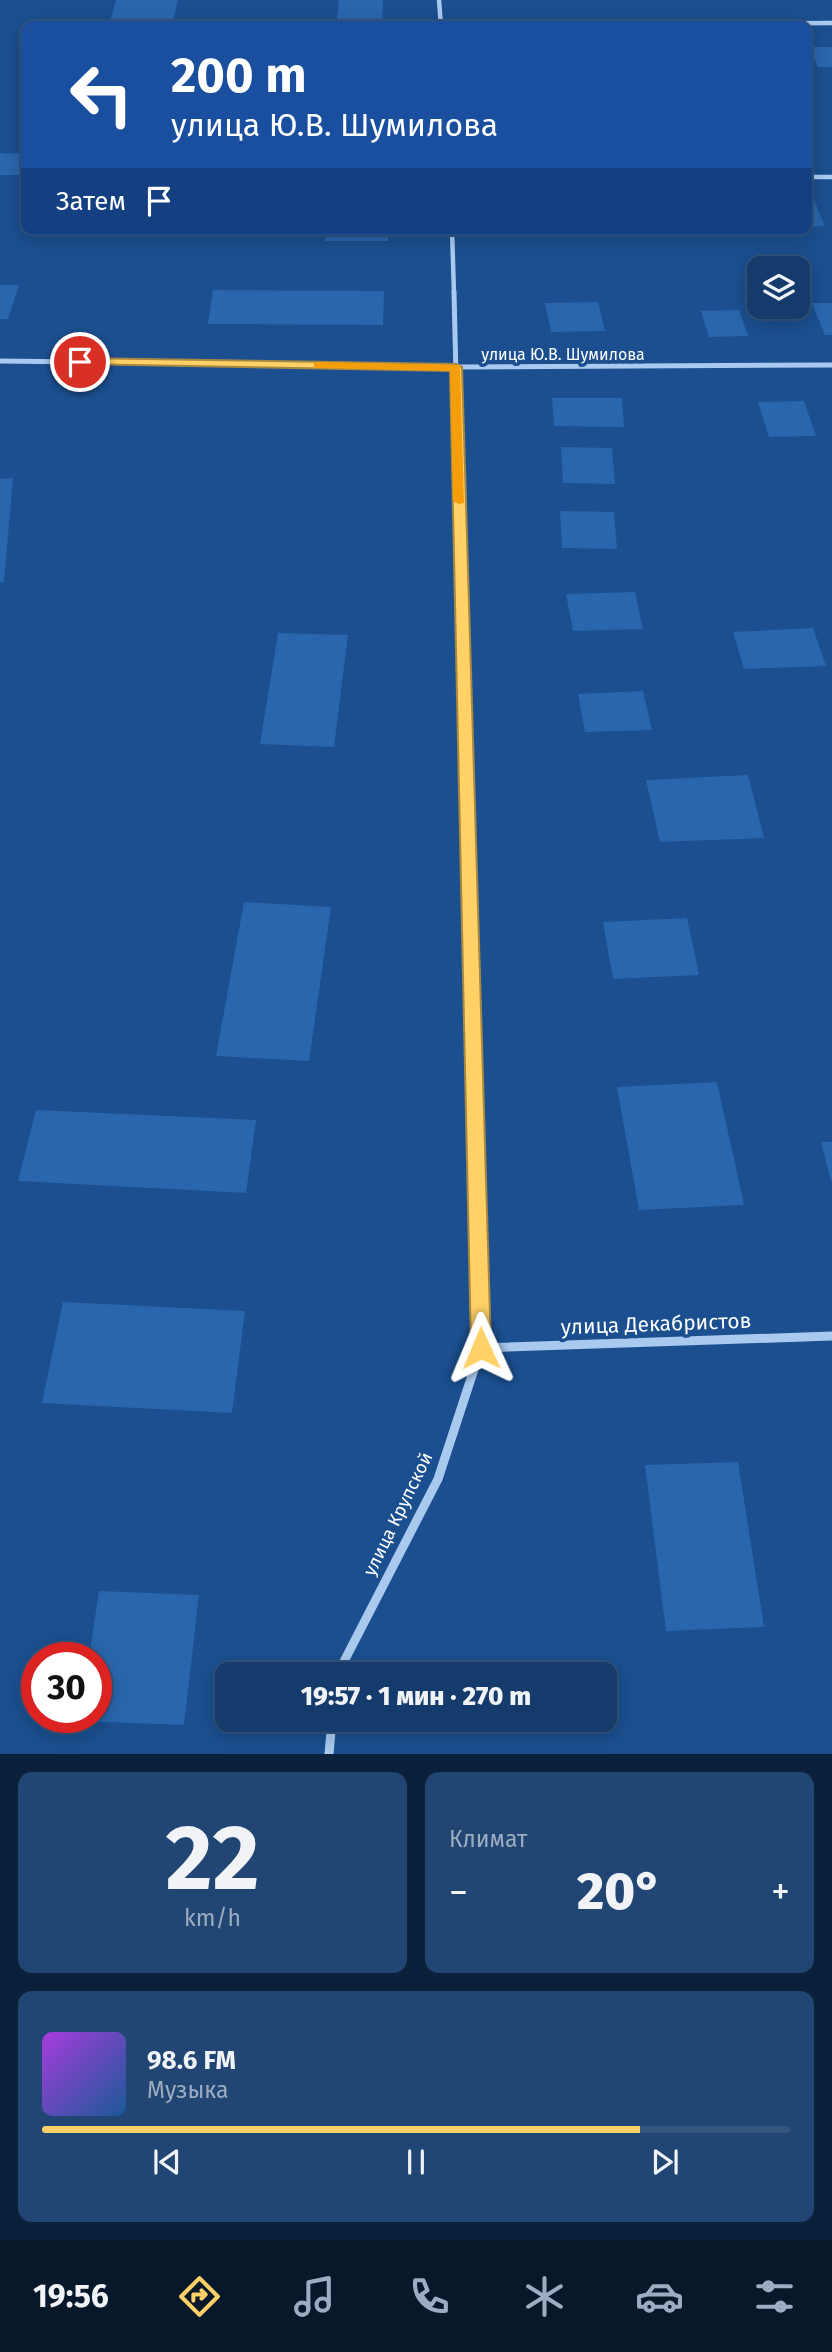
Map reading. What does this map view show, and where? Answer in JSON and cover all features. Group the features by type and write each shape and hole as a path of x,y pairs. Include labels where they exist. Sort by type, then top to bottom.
{"street":[{"path":"439,0 441,21"},
{"path":"812,23 832,23"},
{"path":"812,177 832,177"},
{"name":"улица Крупской","path":"344,1662 438,1479 481,1348 452,235"},
{"name":"улица Ю.В. Шумилова","path":"0,360 456,367 832,365"},
{"name":"улица Декабристов","path":"481,1348 832,1336"},
{"path":"329,1754 331,1732"}],"building":[{"path":"116,0 178,0 173,21 110,21"},
{"path":"339,0 383,0 382,21 337,21"},
{"path":"812,47 832,47 832,67 818,67"},
{"path":"0,153 21,154 21,175 0,175"},
{"path":"813,198 825,226 812,227"},
{"path":"326,235 388,235 388,241 325,241"},
{"path":"0,285 19,285 8,319 0,319"},
{"path":"213,290 384,291 383,325 208,324"},
{"path":"598,302 605,331 551,332 545,303"},
{"path":"812,303 832,303 832,335 825,335"},
{"path":"739,310 748,336 709,337 701,311"},
{"path":"552,398 622,398 624,427 554,426"},
{"path":"804,401 816,436 769,437 758,402"},
{"path":"561,447 612,448 615,484 563,483"},
{"path":"13,478 4,582 0,582 0,479"},
{"path":"560,511 614,512 617,549 562,548"},
{"path":"635,592 643,629 573,631 566,594"},
{"path":"813,628 826,666 744,669 733,632"},
{"path":"278,633 348,635 334,747 260,744"},
{"path":"643,691 652,730 585,732 578,694"},
{"path":"748,775 764,838 660,842 646,780"},
{"path":"244,902 331,907 309,1061 216,1056"},
{"path":"687,918 699,975 613,979 603,922"},
{"path":"717,1082 744,1205 639,1210 617,1087"},
{"path":"36,1110 256,1120 246,1193 18,1181"},
{"path":"821,1142 832,1142 832,1181 831,1181"},
{"path":"63,1302 245,1311 232,1413 42,1403"},
{"path":"738,1462 764,1627 666,1631 645,1465"},
{"path":"99,1591 199,1595 184,1725 112,1722 112,1642 91,1642"}],"slow traffic":[{"path":"318,365 456,367 459,501"}],"route":[{"path":"80,362 456,367 481,1348"}]}
